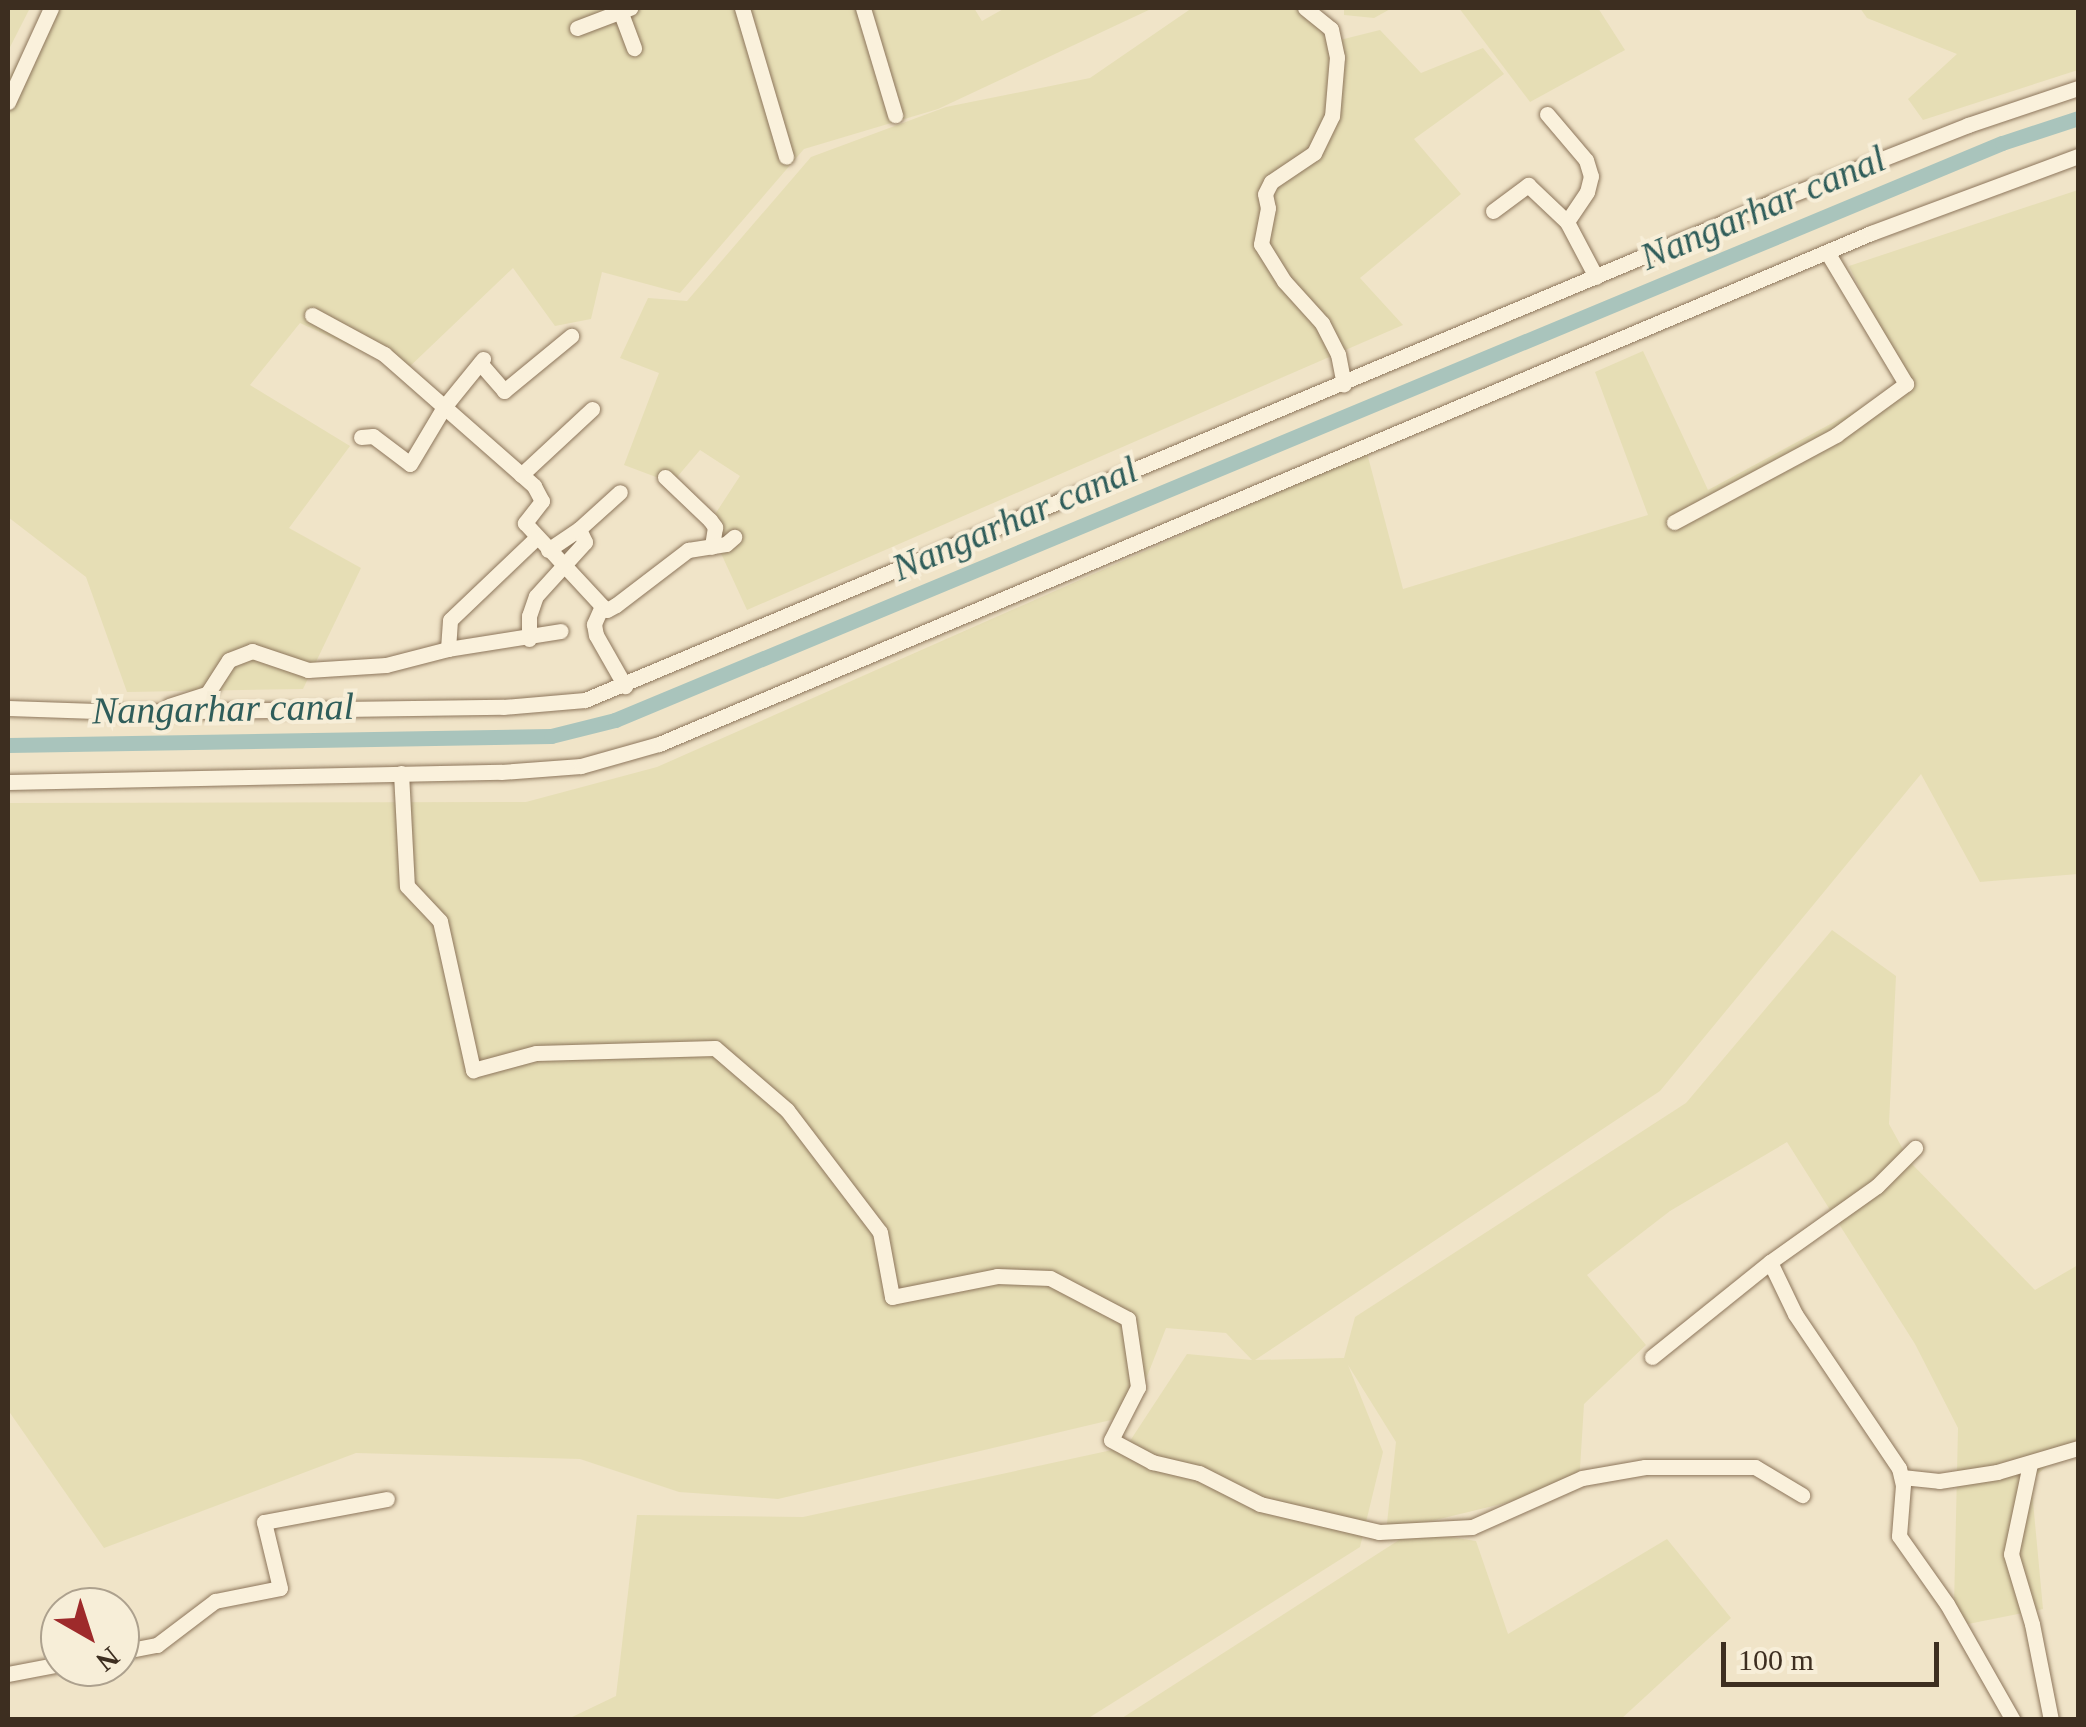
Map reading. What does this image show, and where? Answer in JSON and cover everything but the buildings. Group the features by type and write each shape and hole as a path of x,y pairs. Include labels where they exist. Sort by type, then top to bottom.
{"street":[{"path":"8,102 51,8"},
{"path":"742,8 786,157"},
{"path":"864,8 895,115"},
{"path":"1305,8 1331,29 1337,57 1332,116 1314,153 1272,182 1265,194 1268,208 1260,244 1284,280 1322,323 1338,354 1344,384"},
{"path":"577,28 624,9 634,48"},
{"path":"8,708 149,712 503,707 585,700 1596,276 1968,125 2078,88"},
{"path":"1547,114 1586,160 1591,176 1588,192 1567,222"},
{"path":"8,782 581,766 659,744 1827,252 2078,156"},
{"path":"1492,211 1528,185 1567,222 1596,276"},
{"path":"1674,522 1836,435 1906,384 1827,252"},
{"path":"312,315 384,354 521,475 542,501 525,523 606,610 688,550 734,537"},
{"path":"361,438 373,436 410,464 444,407 481,361 504,391 570,336"},
{"path":"521,475 592,410"},
{"path":"666,477 715,527 712,546"},
{"path":"548,550 578,530 620,492"},
{"path":"529,640 528,616 536,596 585,542 578,530"},
{"path":"448,649 450,620 536,538"},
{"path":"602,606 594,624 596,635 625,686"},
{"path":"149,712 207,694 229,660 252,651 308,670 386,666 448,649 529,640 561,631"},
{"path":"401,773 407,886 440,921 473,1070 536,1053 715,1048 786,1110 880,1232 892,1297 997,1276 1050,1278 1128,1319 1138,1387 1111,1440 1152,1462 1199,1473 1260,1504 1379,1532 1472,1527 1582,1478 1645,1467 1755,1467 1802,1495"},
{"path":"1652,1357 1770,1262 1876,1186 1915,1148"},
{"path":"1770,1262 1795,1314 1882,1438 1902,1477 1898,1536 1947,1604 2013,1720"},
{"path":"1902,1477 1939,1481 2030,1464 2078,1448"},
{"path":"2030,1464 2011,1554 2032,1624 2051,1720"},
{"path":"140,1648 157,1645 215,1601 280,1588 264,1522 387,1499"},
{"path":"8,1674 40,1668"}],"shaded area":[{"path":"8,8 30,8 8,51"},
{"path":"46,8 974,8 982,21 1005,8 1153,8 938,109 804,149 680,293 602,272 591,319 555,326 513,268 405,371 300,323 250,385 350,446 289,528 361,568 303,689 127,692 86,577 8,517 8,81"},
{"path":"1192,8 1306,8 1340,40 1380,30 1421,73 1483,48 1504,74 1414,139 1461,194 1360,278 1403,325 747,610 708,525 740,476 700,450 672,483 624,465 659,373 620,358 648,298 687,301 811,157 946,107 1090,78"},
{"path":"1344,8 1392,8 1374,18 1344,15"},
{"path":"1459,8 1598,8 1625,50 1530,102"},
{"path":"1860,8 2078,8 2078,70 1923,120 1908,99 1957,54 1867,18"},
{"path":"2078,190 2078,874 1980,882 1921,774 1660,1091 1255,1360 1344,1358 1355,1317 1686,1103 1832,930 1896,976 1889,1124 1910,1162 2035,1290 2078,1265 2078,1439 2031,1480 2043,1609 1968,1624 1954,1606 1958,1428 1915,1344 1787,1142 1670,1211 1587,1275 1646,1345 1584,1404 1579,1485 1386,1532 1396,1442 1348,1365 1383,1452 1360,1547 1087,1719 568,1719 616,1696 637,1515 803,1517 1126,1447 1187,1354 1252,1360 1226,1333 1166,1328 1132,1415 778,1499 679,1492 580,1459 356,1453 104,1548 8,1410 8,803 526,802 657,767 1367,453 1403,589 1648,515 1595,372 1643,351 1708,490 1905,384 1849,266"},
{"path":"1413,1531 1476,1541 1508,1634 1667,1539 1731,1618 1621,1719 1119,1720"}],"waterway":[{"name":"Nangarhar canal","path":"8,745 551,736 615,720 2002,143 2078,118"}]}
